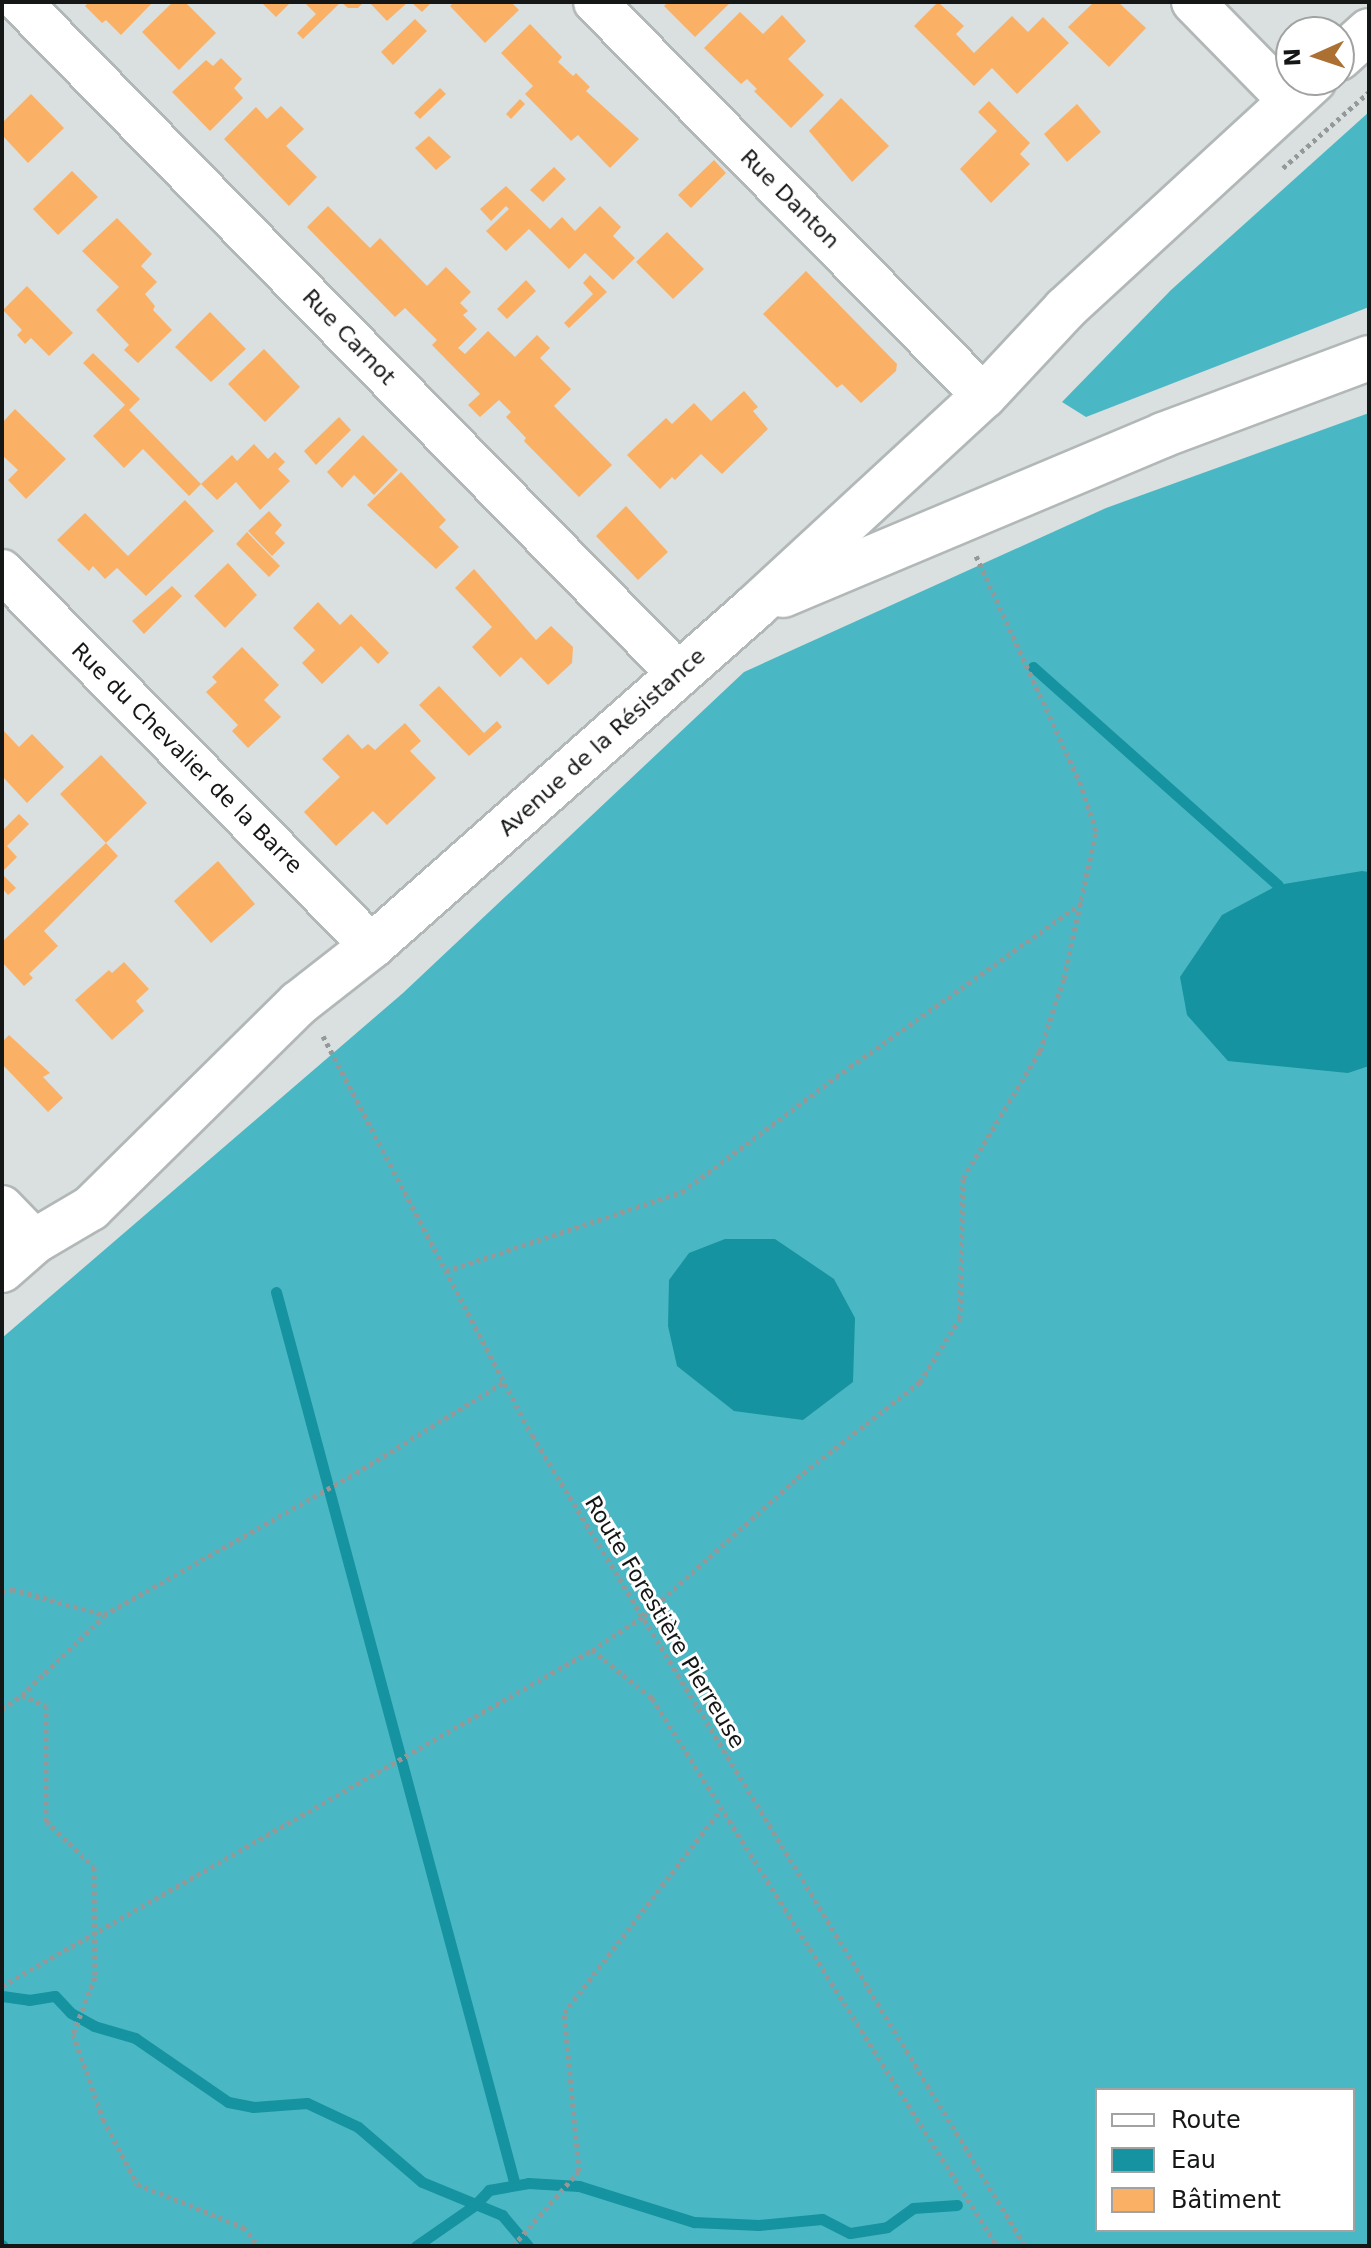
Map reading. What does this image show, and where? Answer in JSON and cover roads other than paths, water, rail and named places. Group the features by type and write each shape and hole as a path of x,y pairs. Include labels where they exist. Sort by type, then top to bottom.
{"main road":[{"name":"Avenue de la Résistance","path":"2,1270 35,1241 91,1208 299,1003 372,946 755,607 984,396 1065,309 1189,198 1296,96"},
{"path":"755,607 1163,435 1369,358"}],"street":[{"name":"Rue Carnot","path":"20,2 678,673"},
{"name":"Rue Danton","path":"595,2 984,396"},
{"path":"1193,2 1275,68"},
{"name":"Rue du Chevalier de la Barre","path":"2,571 372,946"},
{"path":"2,1207 35,1241"}],"water":[{"path":"1369,872 1369,1066 1348,1073 1228,1061 1187,1015 1180,977 1222,915 1278,885"},
{"path":"725,1239 775,1239 834,1279 855,1318 853,1382 803,1420 734,1411 677,1366 668,1326 669,1280 689,1253"}],"waterway":[{"path":"1033,667 1278,885"},
{"path":"276,1292 515,2185"},
{"path":"2,1996 29,2000 55,1996 71,2013 94,2026 135,2038 228,2102 253,2107 307,2103 358,2127 422,2182 502,2215 528,2246"},
{"path":"416,2246 475,2205 489,2190 528,2183 579,2186 694,2222 759,2225 822,2219 850,2233 887,2227 913,2208 957,2205"}]}
